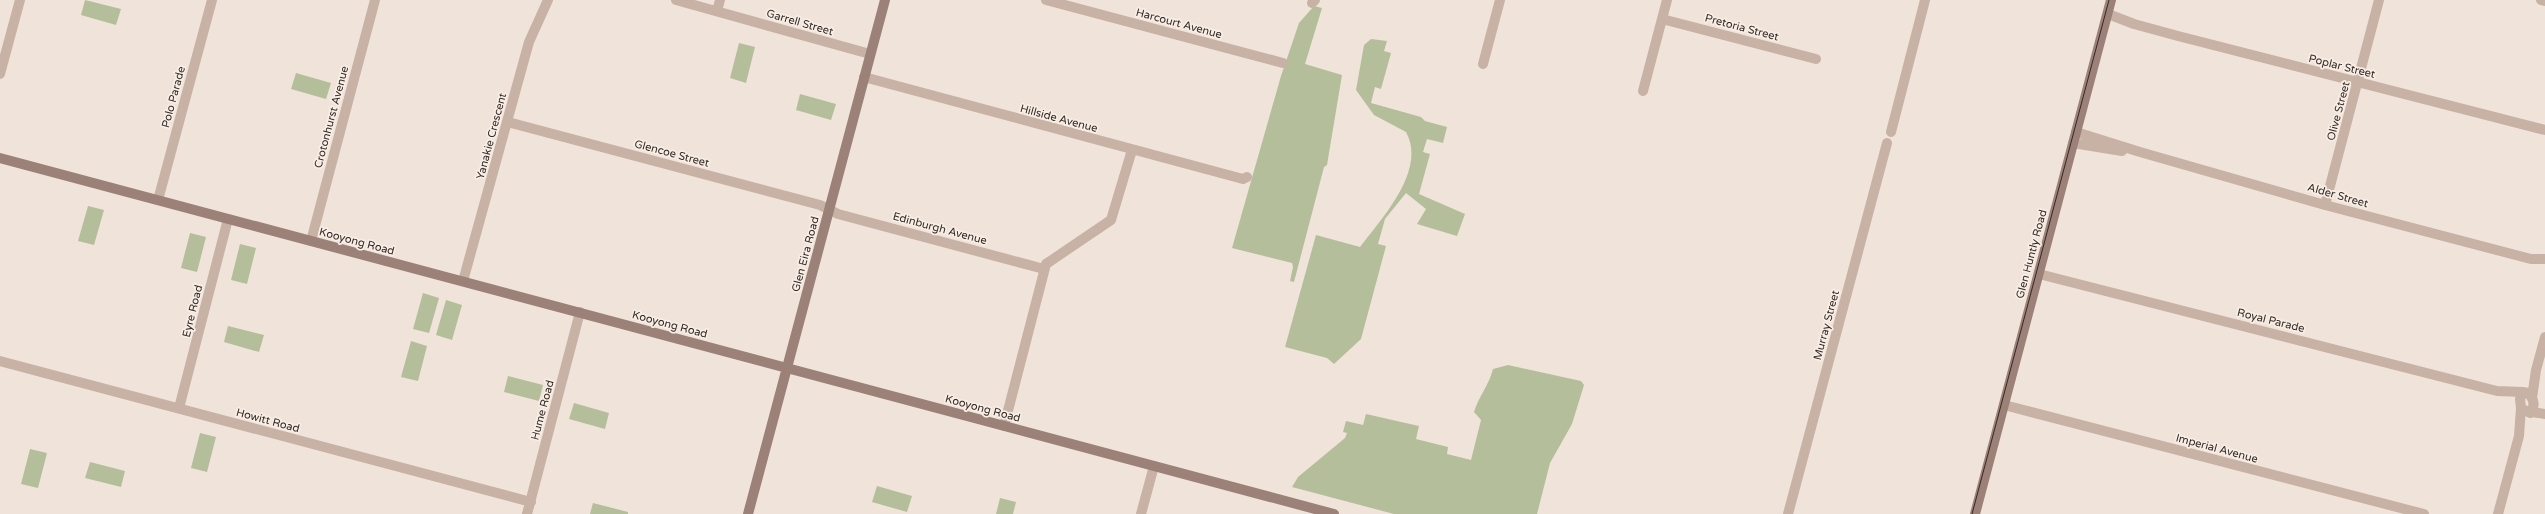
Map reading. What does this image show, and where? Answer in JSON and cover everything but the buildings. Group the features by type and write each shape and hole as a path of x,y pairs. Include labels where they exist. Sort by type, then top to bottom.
{"street":[{"path":"0,74 20,0"},
{"name":"Polo Parade","path":"158,200 212,0"},
{"name":"Crotonhurst Avenue","path":"311,241 375,0"},
{"name":"Yanakie Crescent","path":"463,281 529,42 548,0"},
{"name":"Garrell Street","path":"676,0 870,54"},
{"path":"717,11 720,0"},
{"name":"Glen Eira Road","path":"748,514 885,0"},
{"name":"Harcourt Avenue","path":"1046,0 1283,62"},
{"path":"1483,64 1500,0"},
{"path":"1643,91 1667,0"},
{"path":"1891,132 1925,0"},
{"name":"Glen Huntly Road","path":"1975,514 2111,0"},
{"name":"Olive Street","path":"2325,205 2379,0"},
{"path":"2540,0 2545,1"},
{"name":"Poplar Street","path":"2107,17 2545,130"},
{"name":"Pretoria Street","path":"1662,19 1816,59"},
{"name":"Hillside Avenue","path":"864,78 1243,179 1247,177"},
{"name":"Glencoe Street","path":"508,122 820,205 829,210"},
{"name":"Alder Street","path":"2076,132 2325,205 2531,259 2545,259"},
{"name":"Murray Street","path":"1788,514 1887,143"},
{"name":"Alder Street","path":"2073,143 2102,149 2140,152"},
{"path":"1004,426 1044,269 1056,256 1111,220 1132,150"},
{"name":"Kooyong Road","path":"0,158 1334,514"},
{"name":"Edinburgh Avenue","path":"829,210 1044,269"},
{"name":"Eyre Road","path":"179,408 228,219"},
{"name":"Alder Street","path":"2531,259 2545,267"},
{"name":"Royal Parade","path":"2038,274 2497,391 2529,402"},
{"name":"Hume Road","path":"527,514 580,312"},
{"path":"2498,514 2529,402 2545,337"},
{"name":"Howitt Road","path":"0,361 531,502"},
{"name":"Royal Parade","path":"2497,391 2520,406 2529,402"},
{"path":"2529,402 2545,414"},
{"path":"2519,436 2520,406 2529,402 2545,408"},
{"name":"Imperial Avenue","path":"2004,405 2424,514"},
{"path":"1141,514 1154,466"}],"green space":[{"path":"85,0 121,9 116,25 81,15"},
{"path":"1314,6 1322,8 1305,64 1342,75 1327,165 1324,167 1294,282 1290,281 1293,267 1292,263 1232,248 1281,76 1299,23"},
{"path":"1371,39 1387,41 1384,51 1391,53 1381,89 1375,87 1371,103 1421,117 1425,121 1447,127 1443,143 1427,139 1423,152 1430,154 1419,194 1465,214 1457,236 1417,224 1426,209 1406,193 1385,219 1378,244 1386,246 1361,339 1334,364 1327,358 1285,347 1316,235 1360,247 1390,208 1399,193 1411,162 1411,147 1406,132 1374,115 1356,90 1364,45"},
{"path":"739,43 755,47 746,83 730,78"},
{"path":"296,73 331,83 326,99 291,89"},
{"path":"800,94 836,104 831,120 796,110"},
{"path":"88,206 104,210 94,245 78,241"},
{"path":"190,233 206,237 197,272 181,268"},
{"path":"240,244 256,248 247,284 231,280"},
{"path":"423,293 439,298 429,333 413,329"},
{"path":"446,300 462,305 452,340 436,335"},
{"path":"228,326 264,335 259,352 224,342"},
{"path":"411,341 427,346 418,381 401,377"},
{"path":"1508,365 1581,381 1584,385 1572,424 1550,463 1537,514 1394,514 1292,487 1298,477 1345,438 1347,433 1343,432 1346,421 1363,425 1366,414 1419,426 1416,439 1448,447 1447,454 1471,460 1481,420 1474,412 1476,406 1493,369"},
{"path":"508,376 543,385 539,401 504,392"},
{"path":"574,403 609,413 605,429 569,419"},
{"path":"200,433 216,437 207,472 191,468"},
{"path":"30,449 47,453 38,488 21,484"},
{"path":"90,462 125,471 121,487 85,478"},
{"path":"877,486 912,496 907,512 872,502"},
{"path":"1000,498 1016,502 1013,514 996,514"},
{"path":"593,503 628,512 628,514 590,514"}],"tram line":[{"path":"1972,514 2109,0"}]}
